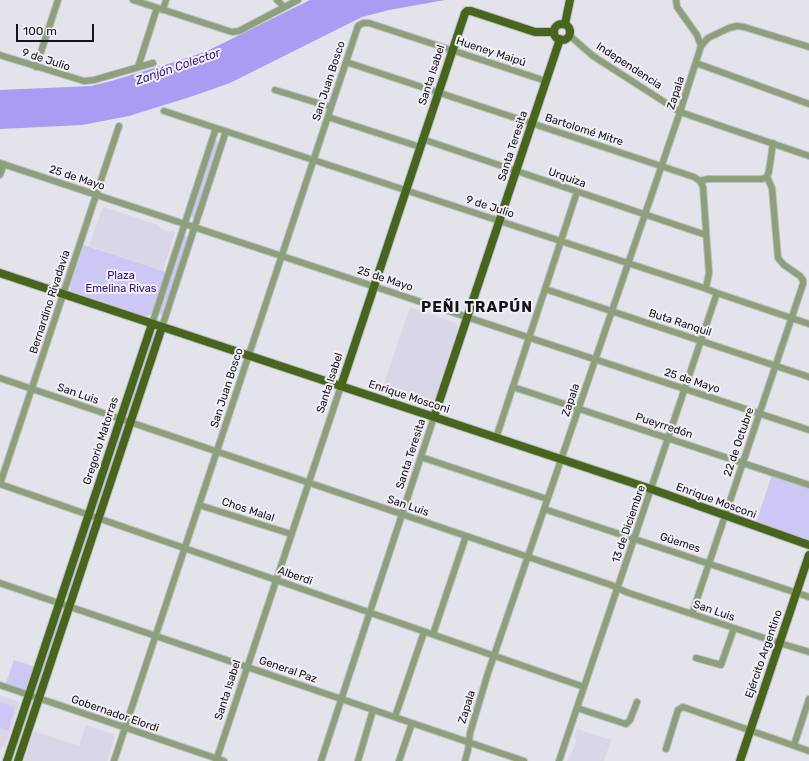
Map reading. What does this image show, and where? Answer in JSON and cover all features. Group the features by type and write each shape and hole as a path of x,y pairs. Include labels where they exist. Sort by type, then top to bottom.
{"main road":[{"path":"565,24 570,0"},
{"name":"Santa Isabel","path":"340,386 466,12 471,12 535,32 554,32"},
{"path":"565,24 570,29 569,35 565,39 556,37 554,32 557,25 565,24"},
{"name":"Santa Teresita","path":"434,417 560,39"},
{"name":"Enrique Mosconi","path":"0,273 651,489 809,546"},
{"name":"Gregorio Matorras","path":"7,761 152,324"},
{"name":"Gregorio Matorras","path":"18,761 162,327"},
{"name":"Ejército Argentino","path":"740,761 809,555"}],"street":[{"path":"36,67 58,0"},
{"path":"133,0 234,32 298,0"},
{"path":"138,67 160,9 166,0"},
{"path":"277,0 284,7"},
{"path":"676,0 677,7 697,35 701,46 708,38 729,28 737,26 809,47"},
{"name":"Hueney Maipú","path":"361,23 369,23 546,81"},
{"name":"San Juan Bosco","path":"114,761 357,28 361,23"},
{"name":"Independencia","path":"569,35 593,56 680,112 809,156"},
{"name":"Zapala","path":"465,761 468,750 469,735 494,656 662,166 701,46"},
{"name":"9 de Julio","path":"0,55 76,80 87,81 138,67"},
{"name":"Bartolomé Mitre","path":"346,62 662,166 700,181"},
{"path":"138,67 153,63"},
{"path":"696,63 809,104"},
{"path":"275,90 331,107"},
{"name":"9 de Julio","path":"164,111 706,288 809,324"},
{"name":"Urquiza","path":"328,117 516,171 706,235"},
{"name":"Bernardino Rivadavia","path":"0,484 119,126"},
{"name":"Gregorio Matorras","path":"152,324 216,128"},
{"name":"Gregorio Matorras","path":"162,327 226,131"},
{"path":"706,288 709,276 703,187 700,181 708,179 762,179 767,177 773,144"},
{"path":"0,175 2,163"},
{"name":"25 de Mayo","path":"2,163 809,430"},
{"name":"22 de Octubre","path":"692,614 803,284 803,280 800,276 784,265 778,258 772,188 767,177"},
{"path":"496,438 577,192"},
{"name":"Buta Ranquil","path":"545,289 809,377"},
{"name":"13 de Diciembre","path":"559,761 717,293"},
{"name":"San Luis","path":"0,378 692,614 809,652"},
{"name":"Santa Isabel","path":"217,760 340,386"},
{"name":"Pueyrredón","path":"513,387 809,485"},
{"name":"Santa Teresita","path":"320,761 434,417"},
{"path":"421,457 547,499"},
{"name":"Alberdi","path":"0,484 584,687"},
{"name":"Chos Malal","path":"199,505 291,534"},
{"name":"Güemes","path":"544,509 809,597"},
{"path":"433,634 466,536"},
{"name":"General Paz","path":"0,583 524,761"},
{"path":"696,658 722,665 734,628"},
{"path":"395,717 424,632"},
{"name":"Gobernador Elordi","path":"0,685 217,760 224,761"},
{"path":"794,745 809,699"},
{"path":"577,708 627,723 630,720 637,702"},
{"path":"666,749 678,710 683,707 750,729 809,751"},
{"path":"358,761 373,710"},
{"path":"399,761 412,723"}],"shaded area":[{"path":"105,207 158,225 160,228 169,232 173,230 175,233 163,271 89,246 102,209"},
{"path":"410,307 456,323 458,327 433,404 430,405 382,389"},
{"path":"0,695 17,701 19,704 5,747 2,746 0,751"},
{"path":"86,725 113,734 115,737 107,761 24,761 34,731 79,746"},
{"path":"577,729 611,740 604,761 567,761 577,739 574,738"}],"green space":[{"path":"215,141 219,144 196,217 193,218 190,216"},
{"path":"186,235 188,237 164,313 161,315 159,313 183,237"},
{"name":"Plaza Emelina Rivas","path":"84,245 166,272 151,315 146,316 71,291 70,286"},
{"path":"152,333 156,335 129,417 125,417"},
{"path":"122,424 126,426 99,508 96,509 94,508"},
{"path":"772,475 809,488 809,541 756,523"},
{"path":"89,524 92,525 69,596 67,596 65,595"},
{"path":"59,613 64,614 37,690 35,689"},
{"path":"14,660 36,667 27,690 6,683"},
{"path":"0,702 15,707 8,731 0,728"}],"water":[{"name":"Zanjón Colector","path":"310,0 445,0 389,10 362,17 230,83 129,116 82,125 0,129 0,90 91,86 111,81 207,51"}],"district":[{"name":"PEÑI TRAPÚN","path":"477,308"}]}
